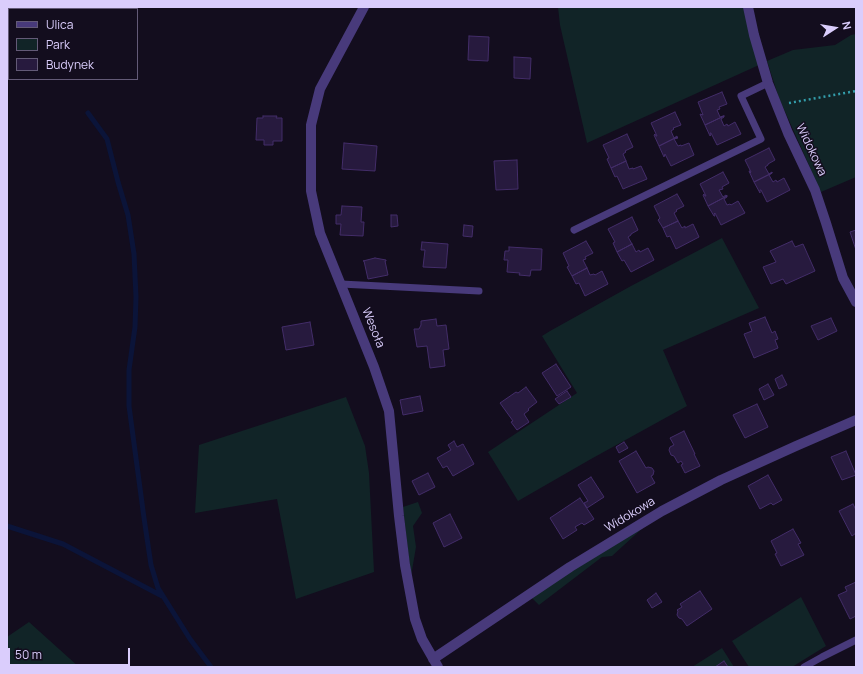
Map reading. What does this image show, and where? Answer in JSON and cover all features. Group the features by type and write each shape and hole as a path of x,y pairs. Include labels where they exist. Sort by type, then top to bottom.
{"street":[{"name":"Wesoła","path":"364,7 320,89 311,126 311,191 320,233 374,367 389,411 405,566 415,618 422,639 436,663"},
{"name":"Widokowa","path":"748,7 754,35 768,83 788,133 815,190 843,278 856,302"},
{"name":"Widokowa","path":"436,663 570,567 662,511 728,477 856,420"}],"lane":[{"path":"574,230 761,139 741,96 768,83"},
{"path":"341,284 478,291"},
{"path":"804,667 856,640"}],"path":[{"path":"777,105 856,91"}],"green space":[{"path":"558,7 745,7 759,65 587,143 560,25"},
{"path":"856,34 856,177 821,192 779,98 767,61 793,50 835,45 851,35"},
{"path":"722,238 759,308 663,350 687,406 518,501 488,452 577,393 542,336 631,286"},
{"path":"346,397 365,446 369,473 374,572 296,599 277,499 195,513 199,445"},
{"path":"418,502 422,513 413,526 416,547 411,576 403,507"},
{"path":"646,525 612,556 602,557 539,605 532,598 594,555"},
{"path":"801,597 826,646 792,667 749,667 732,641"},
{"path":"29,622 79,667 7,667 7,637"},
{"path":"722,648 734,667 692,667"}],"building":[{"path":"469,36 489,37 488,61 468,60"},
{"path":"514,57 531,58 530,79 514,78"},
{"path":"722,92 727,104 719,107 720,109 717,110 720,117 724,116 705,125 700,114 703,115 698,102"},
{"path":"675,112 681,125 673,128 674,129 671,131 674,138 677,137 659,146 654,135 655,134 657,136 651,123"},
{"path":"263,116 277,116 276,118 282,118 282,141 273,141 273,145 264,145 264,140 256,140 257,118 263,118"},
{"path":"724,116 721,119 724,126 727,124 728,126 735,122 741,134 717,145 711,133 710,136 705,125"},
{"path":"627,134 633,147 625,151 626,152 623,154 626,161 611,168 607,159 609,158 603,145"},
{"path":"677,137 678,138 674,139 678,146 689,143 694,155 671,166 665,154 664,157 659,146"},
{"path":"344,143 377,146 375,171 342,169"},
{"path":"769,148 775,160 765,167 769,174 772,173 754,182 745,160"},
{"path":"517,160 518,189 496,190 494,161"},
{"path":"626,161 629,169 641,166 647,179 623,189 617,176 615,177 611,168"},
{"path":"723,172 729,183 722,187 723,189 719,190 723,197 726,195 727,196 708,206 703,195 704,194 706,196 700,184"},
{"path":"772,173 769,175 773,182 776,180 777,182 784,178 790,190 767,202 761,190 760,193 754,182"},
{"path":"677,194 684,206 676,210 677,211 674,213 678,221 663,228 658,220 660,218 654,206"},
{"path":"727,196 724,199 727,205 731,205 738,201 745,213 721,225 715,213 714,216 708,206"},
{"path":"342,206 362,207 361,222 364,222 363,236 340,235 341,224 336,224 336,215 341,215"},
{"path":"391,215 397,215 398,226 391,227"},
{"path":"632,217 638,230 628,237 632,244 617,252 613,243 615,242 608,229"},
{"path":"678,221 682,228 693,224 699,237 676,249 670,236 667,237 663,228"},
{"path":"464,225 473,226 472,237 463,236"},
{"path":"856,230 856,250 850,232"},
{"path":"586,241 593,253 585,257 586,259 583,260 587,268 572,276 567,267 569,266 563,253"},
{"path":"792,241 795,247 803,244 815,271 786,284 783,279 771,284 763,267 776,262 770,251"},
{"path":"422,242 448,244 446,268 423,267 425,250 421,250"},
{"path":"632,244 636,252 639,250 640,252 648,248 654,260 631,272 617,252"},
{"path":"509,247 542,249 541,270 531,270 530,276 519,275 520,273 507,272 508,260 504,260 505,251 509,251"},
{"path":"375,258 386,260 388,275 368,279 363,261"},
{"path":"587,268 590,275 595,275 602,271 608,284 585,296 579,283 576,284 572,276"},
{"path":"765,317 772,333 775,331 778,339 775,340 778,348 754,358 744,334 752,331 749,323"},
{"path":"831,318 837,331 818,340 811,326"},
{"path":"436,319 437,326 446,325 449,349 443,350 445,366 430,368 427,346 417,347 414,329 419,329 421,321"},
{"path":"310,322 314,345 286,350 282,327"},
{"path":"556,364 571,387 557,396 542,373"},
{"path":"782,375 787,385 779,389 775,379"},
{"path":"768,384 774,395 764,400 759,389"},
{"path":"526,387 537,402 524,414 529,422 517,430 511,422 513,421 500,403"},
{"path":"567,391 571,397 559,404 555,399"},
{"path":"420,396 423,411 403,415 400,400"},
{"path":"757,404 768,427 745,438 733,415"},
{"path":"684,431 700,466 685,473 681,465 683,464 681,461 678,463 674,456 671,455 669,450 670,447 674,445 670,438"},
{"path":"454,441 457,447 463,444 474,464 453,476 447,466 443,468 437,458 451,450 448,445"},
{"path":"624,442 628,448 619,453 616,447"},
{"path":"636,451 646,468 652,468 654,471 653,475 651,476 655,483 637,493 619,461"},
{"path":"846,451 856,475 842,480 831,457"},
{"path":"428,473 435,487 419,495 412,481"},
{"path":"768,475 782,500 773,505 771,503 760,509 748,486"},
{"path":"591,477 604,497 587,508 584,503 588,501 578,485"},
{"path":"580,498 594,519 584,525 582,523 575,527 577,530 563,539 550,518"},
{"path":"853,504 856,510 856,533 852,536 839,511"},
{"path":"450,514 462,538 444,547 433,523"},
{"path":"793,529 801,543 798,544 804,555 781,566 771,541"},
{"path":"856,582 856,616 850,619 838,595 847,591 845,587"},
{"path":"700,591 712,609 687,626 677,615 677,610 682,607 680,604"},
{"path":"656,593 662,602 652,608 647,600"},
{"path":"724,661 728,667 715,667"}],"waterway":[{"path":"88,113 107,139 128,215 134,254 136,297 135,327 129,370 129,406 151,565 158,588 190,639 211,667"},
{"path":"7,526 63,544 162,596"}]}
